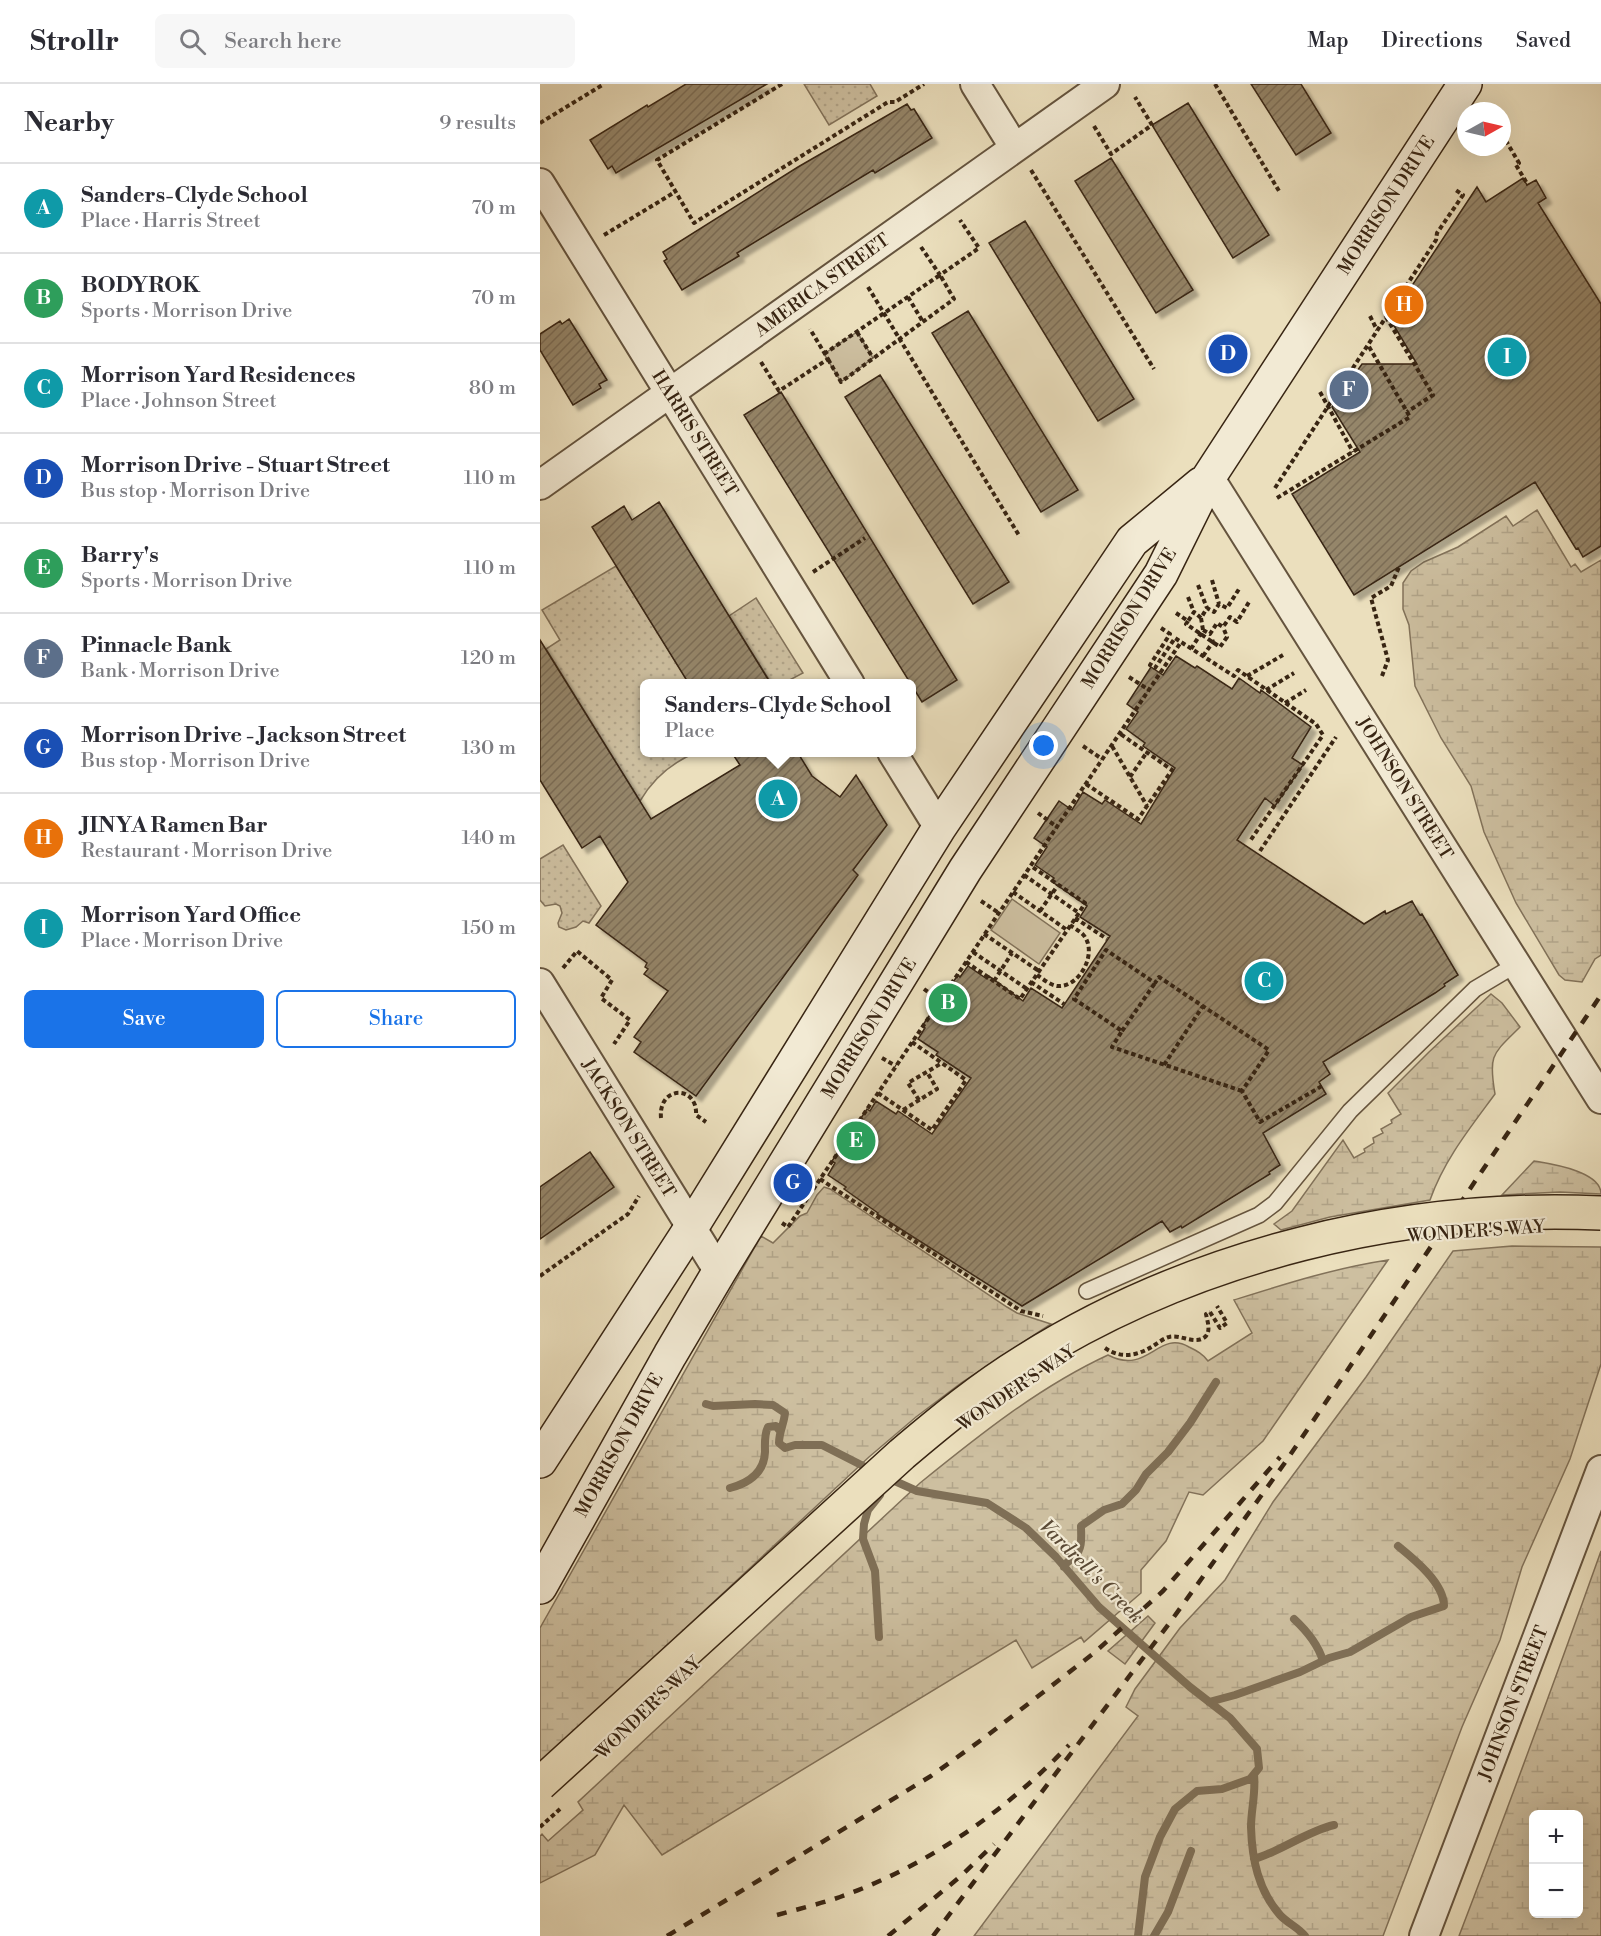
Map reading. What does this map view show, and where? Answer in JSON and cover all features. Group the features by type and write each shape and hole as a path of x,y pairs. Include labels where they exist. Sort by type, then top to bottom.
{"highway":[{"path":"540,1784 902,1454 958,1408 1023,1362 1084,1326 1158,1291 1236,1264 1328,1238 1409,1222 1473,1215 1559,1211 1601,1213"}],"main road":[{"name":"MORRISON DRIVE","path":"540,1587 664,1365 719,1272 965,870 1161,574 1209,477 1465,84"},
{"name":"MORRISON DRIVE","path":"540,1461 691,1228 939,828 1132,541 1209,477"}],"street":[{"path":"975,84 1014,147"},
{"name":"AMERICA STREET","path":"540,485 1105,84"},
{"name":"HARRIS STREET","path":"540,183 847,679"},
{"name":"JOHNSON STREET","path":"1209,477 1601,1099"},
{"path":"895,757 939,828"},
{"name":"JACKSON STREET","path":"551,976 691,1228 719,1272"},
{"name":"JOHNSON STREET","path":"1424,1936 1601,1470"}],"lane":[{"path":"1087,1291 1259,1215 1275,1203 1350,1111 1475,989 1517,964"}],"path":[{"path":"540,123 604,84"},
{"path":"782,84 657,160 694,223 888,102 895,102 924,84"},
{"path":"1215,84 1279,191"},
{"path":"1094,126 1111,154 1152,125 1135,97"},
{"path":"1511,149 1519,163 1516,165 1528,185"},
{"path":"1031,170 1154,369"},
{"path":"1275,488 1463,195 1454,189"},
{"path":"601,237 675,192"},
{"path":"824,354 979,248 960,220"},
{"path":"810,329 841,382 923,322 954,299 921,247"},
{"path":"868,287 1020,537"},
{"path":"908,297 923,322"},
{"path":"1370,316 1377,330"},
{"path":"1386,317 1433,395 1407,412"},
{"path":"857,332 873,358"},
{"path":"1277,498 1410,417 1368,345"},
{"path":"761,362 779,391 828,359"},
{"path":"1320,392 1353,452"},
{"path":"812,573 865,538"},
{"path":"1382,676 1388,660 1371,598 1391,586 1399,567"},
{"path":"1212,580 1219,604 1227,608 1230,617 1237,622 1249,602"},
{"path":"1198,585 1207,608 1214,612 1217,623 1223,627 1227,637 1221,647 1202,631"},
{"path":"1227,608 1239,589"},
{"path":"1188,597 1194,612 1201,618"},
{"path":"1214,612 1219,604"},
{"path":"1191,649 1202,631 1201,618 1207,608"},
{"path":"1194,612 1186,624 1210,634 1213,642"},
{"path":"1176,613 1188,621"},
{"path":"1223,627 1230,617"},
{"path":"1210,634 1217,623"},
{"path":"1161,628 1170,634 1150,664 1155,668 1174,638 1234,676 1238,670 1316,724 1323,735 1250,842"},
{"path":"781,1223 788,1227 1181,642"},
{"path":"1203,656 1213,642"},
{"path":"1246,676 1283,655"},
{"path":"1266,690 1294,673"},
{"path":"1128,677 1149,690"},
{"path":"1285,703 1306,690"},
{"path":"1086,784 1138,819 1172,770 1119,734"},
{"path":"1260,851 1336,737"},
{"path":"1083,746 1102,759"},
{"path":"1112,746 1147,806"},
{"path":"1130,777 1147,752"},
{"path":"1038,813 1057,827"},
{"path":"966,962 1020,999 1079,913 1085,903 1031,866"},
{"path":"1024,875 1079,913"},
{"path":"1040,911 1058,885"},
{"path":"1013,892 1067,930"},
{"path":"980,900 999,913"},
{"path":"1075,918 1107,939"},
{"path":"984,934 1054,986 1060,986 1070,983 1084,970 1089,954 1087,940 1070,925"},
{"path":"1122,1031 1074,999 1106,950 1155,983"},
{"path":"551,976 577,951 612,980 601,998 630,1020 614,1044"},
{"path":"973,952 1027,989"},
{"path":"993,981 1012,953"},
{"path":"1084,970 1090,974"},
{"path":"1242,1091 1269,1050 1159,977 1112,1047 1242,1091 1260,1122 1322,1086"},
{"path":"1031,982 1064,1004"},
{"path":"924,989 940,1001"},
{"path":"1164,1065 1203,1006"},
{"path":"878,1093 932,1130 966,1080 912,1042"},
{"path":"882,1057 896,1066"},
{"path":"919,1100 908,1083 942,1063"},
{"path":"903,1110 937,1089 927,1072"},
{"path":"661,1118 661,1104 675,1093 681,1093 691,1098 696,1115 706,1122"},
{"path":"820,1179 1021,1311 1044,1316"},
{"path":"540,1276 628,1214 640,1193"},
{"path":"1098,1344 1114,1354 1123,1356 1148,1349 1170,1336 1198,1341 1206,1336 1208,1331 1206,1314 1210,1312 1220,1328 1227,1323 1217,1306"},
{"name":"WONDER'S WAY","path":"1101,1349 1112,1344"},
{"path":"540,1827 564,1805"}],"green space":[{"path":"804,84 870,84 877,96 829,125"},
{"path":"857,332 873,358 841,382 824,354"},
{"path":"1537,510 1571,567 1575,564 1581,572 1601,560 1601,955 1595,959 1582,982 1565,980 1559,975 1516,903 1484,832 1471,786 1441,738 1415,686 1409,625 1403,609 1403,583 1411,571 1424,562 1458,547 1506,516 1513,526"},
{"path":"616,566 687,679 640,679 640,757 687,757 663,772 640,801 546,649 560,640 542,610"},
{"path":"756,598 803,673 792,679 768,679 729,616"},
{"path":"563,845 601,906 589,923 583,921 576,927 566,930 559,927 558,923 562,913 560,906 556,904 545,906 540,900 540,859"},
{"path":"1012,899 1060,933 1039,964 991,930"},
{"path":"1491,994 1502,1003 1520,1027 1498,1050 1492,1070 1495,1094 1450,1158 1430,1200 1330,1217 1281,1230 1274,1224 1292,1211 1343,1140 1354,1158 1374,1143 1373,1138 1383,1133 1381,1129 1401,1114 1388,1093"},
{"path":"1534,1161 1584,1174 1599,1186 1601,1194 1560,1192 1502,1195"},
{"path":"824,1187 1007,1307 1017,1313 1051,1324 961,1383 869,1457 540,1764 540,1628 761,1236 773,1243 800,1216 807,1213"},
{"path":"1512,1246 1601,1247 1601,1364 1570,1459 1522,1567 1500,1640 1462,1727 1383,1936 974,1936 1138,1716 1126,1707 1135,1689 1180,1628 1225,1580 1273,1502 1366,1377 1453,1251"},
{"path":"1388,1260 1263,1441 1203,1495 1189,1492 1166,1541 1141,1570 1141,1593 1084,1642 1081,1637 1032,1668 1016,1640 662,1855 624,1805 595,1855 540,1883 540,1836 542,1834 548,1841 583,1810 578,1802 920,1483 987,1430 1033,1397 1108,1355 1122,1360 1133,1360 1160,1347 1178,1343 1197,1351 1208,1361 1252,1333 1234,1300 1329,1272"},
{"path":"1601,1551 1601,1936 1459,1936"},
{"path":"1148,1616 1155,1623 1125,1664 1108,1651"}],"building":[{"path":"686,84 767,84 616,173 612,166 608,169 590,140"},
{"path":"1251,84 1301,84 1331,133 1296,155"},
{"path":"1188,103 1269,235 1233,258 1152,125"},
{"path":"907,104 911,110 914,109 932,138 875,173 873,170 737,253 739,256 682,290 664,261 667,259 663,252 798,167"},
{"path":"1111,158 1193,290 1156,313 1075,181"},
{"path":"1523,178 1527,185 1536,180 1546,198 1538,203 1601,304 1601,546 1583,557 1535,482 1354,595 1292,494 1360,452 1332,407 1362,364 1417,364 1390,319 1477,187 1486,202"},
{"path":"1025,221 1134,399 1098,421 989,243"},
{"path":"968,311 1078,490 1041,512 932,333"},
{"path":"569,319 607,380 599,384 601,388 573,405 540,350 540,334 560,321 562,324"},
{"path":"880,375 1009,582 973,604 845,397"},
{"path":"781,392 957,680 922,702 916,692 916,679 908,679 744,415"},
{"path":"659,502 768,679 686,679 592,527 624,506 632,520"},
{"path":"540,640 651,819 740,765 735,757 800,757 812,776 840,797 856,775 887,825 853,870 858,875 696,1096 634,1052 641,1042 634,1037 668,991 644,974 648,969 645,967 647,963 596,925 628,882 600,836 582,848 540,780"},
{"path":"1176,656 1195,668 1197,666 1232,689 1239,678 1260,693 1261,690 1311,727 1292,758 1303,765 1275,806 1265,798 1237,840 1364,924 1385,911 1386,914 1412,901 1458,975 1435,993 1323,1062 1330,1074 1319,1082 1326,1094 1263,1133 1280,1165 1269,1172 1270,1174 1182,1228 1181,1226 1170,1232 1162,1221 1022,1306 877,1214 844,1189 846,1187 828,1175 835,1163 832,1161 867,1109 870,1111 876,1101 896,1114 898,1111 932,1134 971,1078 936,1055 938,1052 918,1039 925,1028 922,1026 958,975 960,977 968,966 987,979 989,976 1023,1001 1031,988 1062,1008 1110,936 1080,917 1087,906 1051,881 1054,878 1035,865 1047,847 1034,838 1059,801 1072,810 1083,792 1102,804 1105,800 1141,824 1175,768 1143,746 1145,743 1126,729 1138,712 1127,704 1151,667 1163,675"},
{"path":"590,1152 614,1187 540,1239 540,1187"}],"waterway":[{"path":"1064,1567 1079,1549 1081,1526 1104,1510 1122,1504 1136,1490 1146,1474 1168,1452 1190,1423 1216,1382"},
{"name":"Vardrell's Creek","path":"706,1404 713,1406 773,1405 785,1413 779,1443 785,1448 795,1445 822,1445 873,1471"},
{"path":"730,1488 749,1480 762,1466 768,1427 776,1426 780,1431"},
{"name":"Vardrell's Creek","path":"888,1478 917,1491 987,1503 1026,1528 1056,1557 1099,1607 1190,1687 1230,1718 1257,1749 1259,1768 1250,1779 1222,1789 1197,1791 1175,1809 1160,1837 1145,1877 1138,1936"},
{"path":"879,1637 875,1571 863,1539 868,1510 880,1495"},
{"path":"1209,1702 1300,1672 1329,1658 1350,1652 1411,1617 1444,1606 1443,1597 1434,1580 1398,1546"},
{"path":"1294,1619 1312,1638 1323,1661"},
{"path":"1254,1775 1251,1827 1253,1851 1261,1885 1272,1905 1283,1918 1305,1936"},
{"path":"1254,1859 1334,1825"},
{"path":"1154,1936 1168,1912 1191,1851"}],"railway":[{"path":"933,1936 1171,1621 1284,1464 1601,995"},
{"path":"667,1936 931,1776 1094,1653 1163,1591 1280,1457"},
{"path":"777,1915 832,1900 903,1870 934,1853 963,1835 1018,1793 1069,1745"},
{"path":"888,1936 961,1876 994,1844"}],"place":[{"name":"JINYA Ramen Bar","path":"1404,305"},
{"name":"Morrison Drive - Stuart Street","path":"1228,354"},
{"name":"Morrison Yard Office","path":"1507,357"},
{"name":"Pinnacle Bank","path":"1349,390"},
{"name":"Sanders-Clyde School","path":"778,799"},
{"name":"Morrison Yard Residences","path":"1264,981"},
{"name":"BODYROK","path":"948,1003"},
{"name":"Barry's","path":"856,1141"},
{"name":"Morrison Drive - Jackson Street","path":"793,1183"}]}
